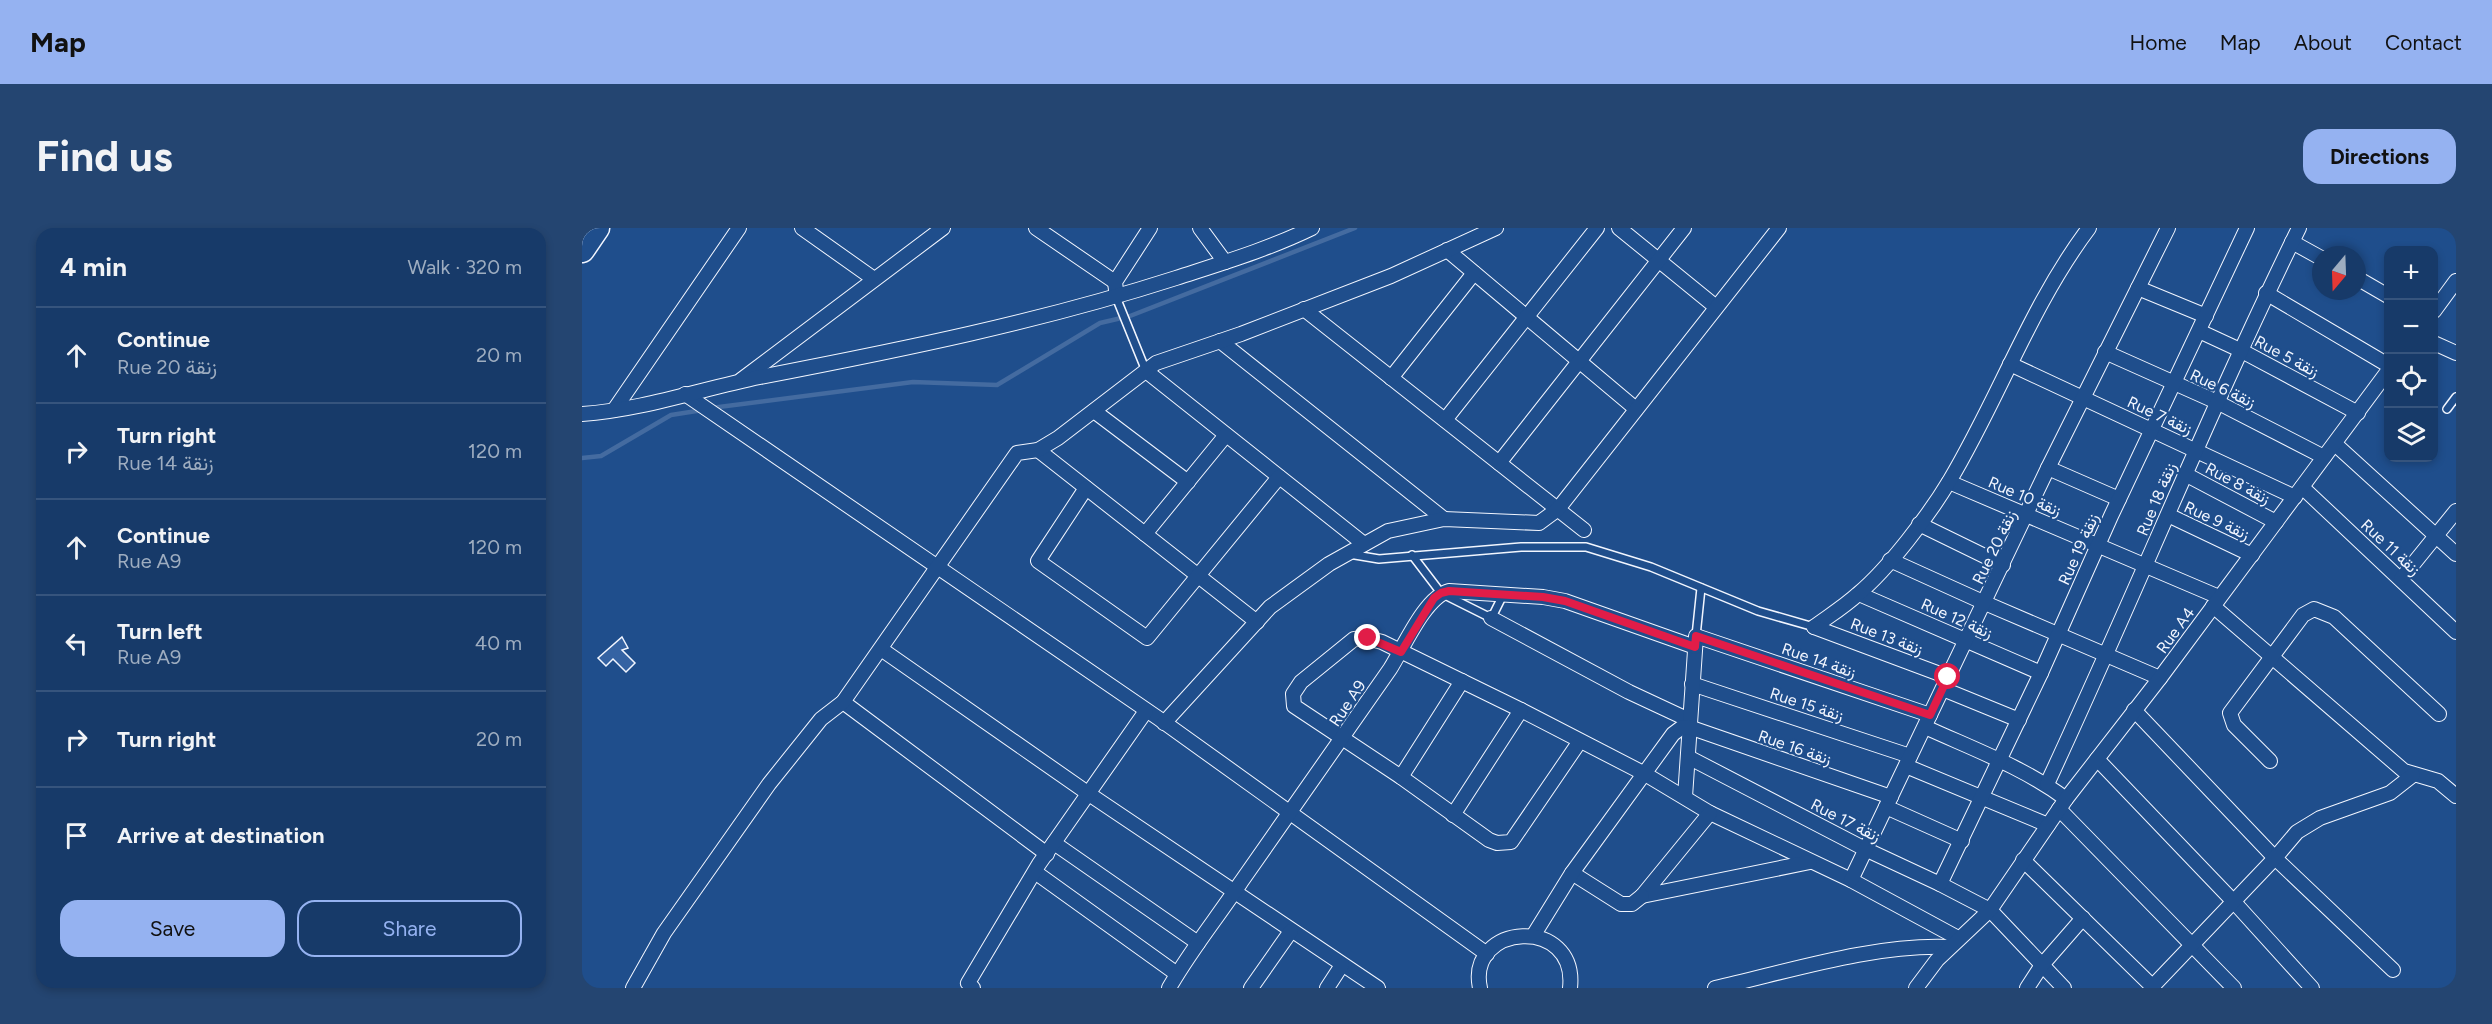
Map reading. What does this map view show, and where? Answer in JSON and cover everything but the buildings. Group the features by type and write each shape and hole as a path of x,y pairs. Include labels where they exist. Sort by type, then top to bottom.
{"highway":[{"path":"582,250 597,228"}],"street":[{"path":"614,410 739,228"},
{"path":"802,228 874,279"},
{"path":"738,382 943,228"},
{"path":"1036,228 1115,282"},
{"path":"1116,297 1115,282 1150,228"},
{"path":"1200,228 1225,262"},
{"path":"582,414 614,410 738,382 929,344 1116,297 1225,262 1292,232 1312,228"},
{"path":"633,988 664,933 769,784 821,719 843,702 1017,453 1038,450 1094,411 1156,363 1390,276 1496,228"},
{"path":"1445,420 1597,228"},
{"path":"1619,228 1716,307"},
{"path":"1499,463 1684,228"},
{"path":"1164,723 1270,607 1329,564 1364,544 1389,531 1444,519 1539,523 1558,509 1779,228"},
{"path":"1814,627 1859,594 1919,524 1949,482 2060,271 2089,228"},
{"name":"Rue 20 زنقة","path":"1851,880 2048,468 2168,228"},
{"name":"Rue 19 زنقة","path":"1940,884 2041,674 2119,499 2247,228"},
{"name":"Rue 18 زنقة","path":"2047,784 2107,656 2240,350 2299,228"},
{"path":"2292,242 2312,253"},
{"path":"1447,250 1636,409"},
{"path":"1391,378 1474,273"},
{"path":"2438,304 2456,281"},
{"path":"2366,283 2384,294"},
{"path":"2138,288 2206,316"},
{"path":"2266,293 2384,363"},
{"path":"1304,309 1584,530"},
{"name":"Rue 5 زنقة","path":"2199,331 2358,412"},
{"path":"1220,341 1444,519"},
{"path":"2438,345 2456,353"},
{"name":"Rue 6 زنقة","path":"2105,352 2217,402 2324,457"},
{"name":"Rue 7 زنقة","path":"2010,364 2195,450 2298,492"},
{"path":"1146,371 1364,544"},
{"name":"Rue A4","path":"1916,988 1936,960 1990,910 2062,804 2160,678 2384,376"},
{"path":"686,394 1164,723 1487,954"},
{"path":"1094,411 1188,482"},
{"path":"1145,534 1226,435"},
{"path":"2335,444 2456,554"},
{"path":"1038,450 1257,622"},
{"path":"2048,468 2119,499"},
{"name":"Rue 8 زنقة","path":"2185,474 2276,522"},
{"path":"1086,488 1038,561 1147,638 1280,477"},
{"name":"Rue 10 زنقة","path":"1949,482 2146,565 2216,601 2273,656 2394,763 2413,775 2438,781 2456,796"},
{"name":"Rue 11 زنقة","path":"2298,492 2401,579 2456,632"},
{"path":"2401,579 2456,511"},
{"name":"Rue 9 زنقة","path":"2168,516 2252,555"},
{"path":"1919,524 2003,565"},
{"path":"1890,560 2160,678"},
{"path":"1441,593 1449,591 1565,601 1696,641 1684,797"},
{"name":"Rue A9","path":"1169,988 1198,943 1342,740 1401,652 1426,609 1441,593"},
{"name":"Rue 12 زنقة","path":"1859,594 2041,674"},
{"path":"2270,761 2234,725 2230,714 2303,615 2314,609 2334,617 2439,714"},
{"name":"Rue 16 زنقة","path":"1491,618 1689,723 1888,802 1962,841"},
{"name":"Rue 13 زنقة","path":"1814,627 1946,683 2019,720"},
{"path":"1580,741 1511,842 1497,843 1489,840 1401,777 1294,706 1293,694 1301,682 1354,639 1361,637 1374,640 1521,710 1645,774 1710,813 1851,880 1954,943"},
{"name":"Rue 14 زنقة","path":"1696,641 1928,721 2047,784 2062,804 2192,946 2234,988"},
{"path":"881,649 1089,794 1236,890 1291,931 1378,988"},
{"path":"1401,777 1462,681"},
{"name":"Rue 15 زنقة","path":"1692,684 1908,761 1982,797 2048,825"},
{"path":"843,702 1050,848 1198,943"},
{"path":"1453,814 1521,710"},
{"path":"2134,710 2275,858 2392,970"},
{"path":"969,986 1050,848 1146,711"},
{"path":"1533,936 1572,873 1673,734 1689,723"},
{"name":"Rue 17 زنقة","path":"1688,757 1865,849 1990,910 2064,988"},
{"path":"2097,759 2234,902 2312,988"},
{"path":"2023,860 2153,988 2297,832 2320,818 2390,793 2413,775"},
{"path":"1572,873 1621,904 1632,904 1642,896 1710,813"},
{"path":"1642,896 1810,862"},
{"path":"1035,872 1177,974"},
{"path":"2026,988 2042,965 2083,918"},
{"path":"1251,988 1291,931"},
{"path":"1480,988 1480,967 1487,954 1507,938 1533,936 1546,940 1557,948 1565,959 1570,972 1570,988"},
{"path":"1715,988 1876,952 1954,943"},
{"path":"1327,988 1342,965"}],"lane":[{"path":"1116,297 1146,371"},
{"path":"2447,408 2456,397"},
{"path":"1347,554 1379,559 1521,547 1586,547 1623,556 1758,611 1814,627"},
{"path":"1412,555 1441,593 1491,618 1504,595"},
{"path":"1696,641 1701,588"}],"waterway":[{"path":"711,408 913,382 997,385 1100,323 1130,316 1355,228"},
{"path":"582,458 601,456 671,415 703,410"}],"route":[{"path":"1368,638 1401,652 1434,598 1449,591 1543,597 1589,608 1695,647 1696,636 1930,715 1948,677"}]}
